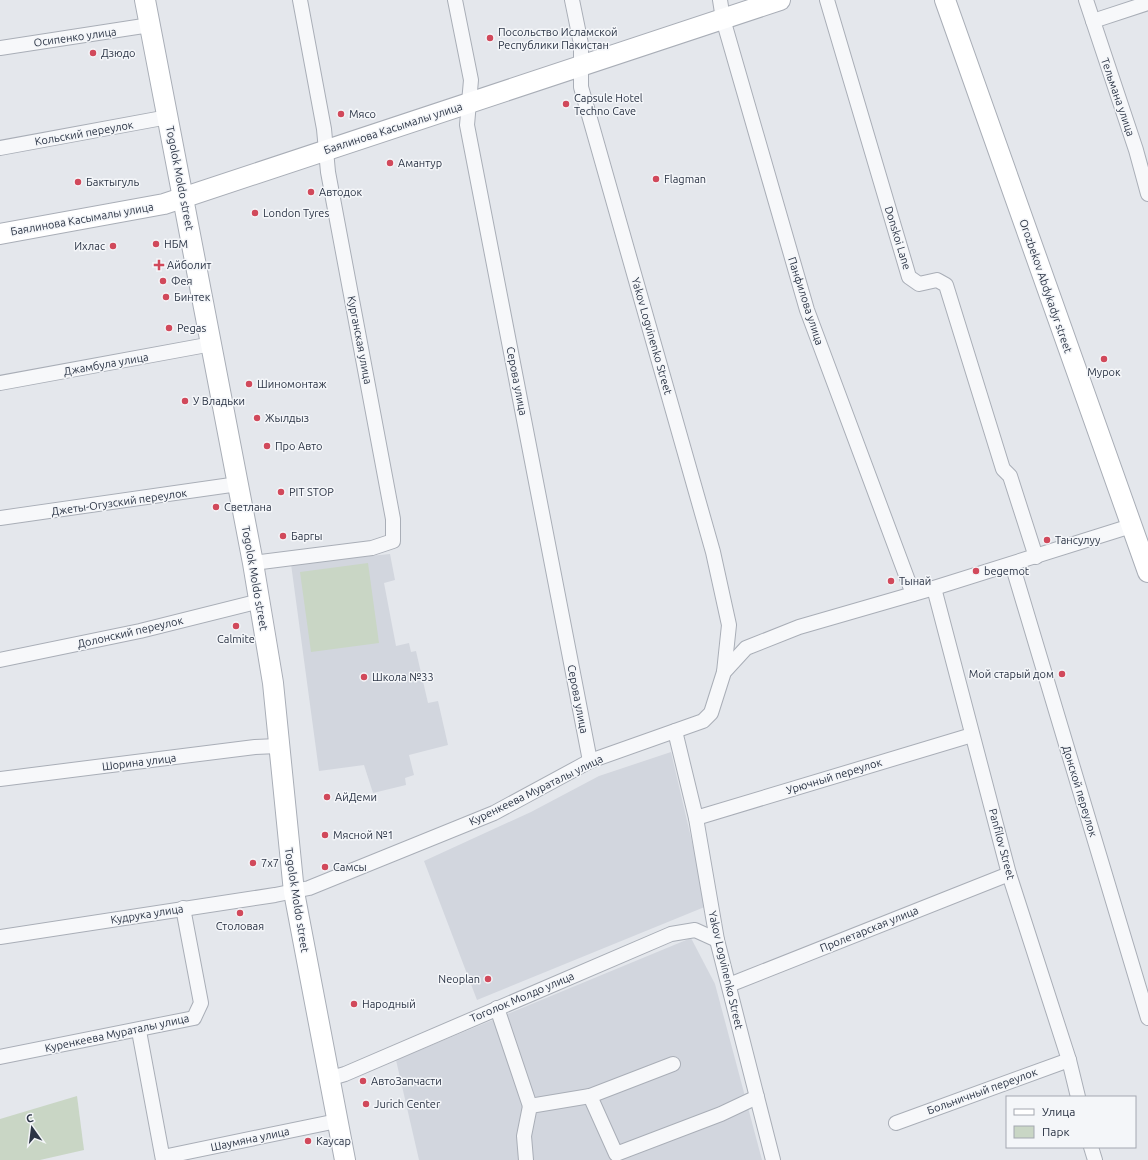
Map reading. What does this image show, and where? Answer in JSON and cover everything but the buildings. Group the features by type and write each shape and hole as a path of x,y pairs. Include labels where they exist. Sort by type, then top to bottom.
{"main road":[{"name":"Togolok Moldo street","path":"145,0 260,601 273,683 278,746 294,892 328,1079 345,1160"},
{"name":"Баялинова Касымалы улица","path":"0,234 164,204 582,66 722,9 780,0"},
{"name":"Orozbekov Abdykadyr street","path":"945,0 1148,572"}],"street":[{"name":"Курганская улица","path":"253,563 372,548 393,541 393,519 328,172 328,150 300,0"},
{"name":"Серова улица","path":"455,0 471,80 467,125 590,761"},
{"name":"Yakov Logvinenko Street","path":"572,0 581,44 581,87 713,552 729,624 724,672"},
{"name":"Donskoi Lane","path":"827,0 909,277 919,284 937,280 946,285 1003,468 1010,476 1036,557"},
{"name":"Тельмана улица","path":"1086,0 1142,148 1148,194"},
{"path":"1093,21 1148,3"},
{"name":"Панфилова улица","path":"722,9 807,310 913,594"},
{"name":"Осипенко улица","path":"0,48 150,25"},
{"name":"Кольский переулок","path":"0,148 168,117"},
{"name":"Джамбула улица","path":"0,383 212,344"},
{"name":"Джеты-Огузский переулок","path":"0,518 238,484"},
{"name":"Куренкеева Мураталы улица","path":"294,892 309,888 494,813 590,761 703,721 711,713 724,672 746,648 799,627 1036,557 1131,526"},
{"name":"Донской переулок","path":"1012,564 1148,1018"},
{"name":"Panfilov Street","path":"934,588 1009,874 1068,1060 1078,1096"},
{"name":"Долонский переулок","path":"0,660 140,632 260,601"},
{"name":"Yakov Logvinenko Street","path":"675,732 696,818 717,940 773,1160"},
{"name":"Урючный переулок","path":"696,818 972,735"},
{"name":"Шорина улица","path":"0,779 278,746"},
{"name":"Пролетарская улица","path":"729,985 1009,874"},
{"name":"Кудрука улица","path":"0,937 294,892"},
{"name":"Куренкеева Мураталы улица","path":"0,1057 194,1018 201,1003 184,908"},
{"name":"Тоголок Молдо улица","path":"328,1079 344,1074 671,934 695,930 717,940"},
{"path":"496,1008 530,1106 524,1136 526,1160"},
{"name":"Шаумяна улица","path":"139,1030 163,1159 337,1121"},
{"name":"Больничный переулок","path":"896,1123 1068,1060"},
{"path":"530,1106 590,1096 673,1064"},
{"path":"590,1096 616,1154 721,1114 757,1096"},
{"path":"1091,1148 1094,1160"}],"shaded area":[{"name":"Школа №33","path":"390,554 395,580 384,583 396,646 409,643 411,652 416,651 428,703 438,701 448,745 409,755 414,775 405,778 406,785 373,793 364,765 319,771 291,564"},
{"path":"671,752 707,906 477,1000 424,861 531,812 599,776"},
{"path":"691,938 715,984 762,1160 419,1160 396,1060"}],"green space":[{"path":"368,563 379,643 311,652 300,572"},
{"path":"77,1096 84,1150 40,1160 0,1160 0,1119"}],"place":[{"name":"Посольство Исламской Республики Пакистан","path":"490,38"},
{"name":"Дзюдо","path":"93,53"},
{"name":"Capsule Hotel Techno Cave","path":"566,104"},
{"name":"Мясо","path":"341,114"},
{"name":"Амантур","path":"390,163"},
{"name":"Flagman","path":"656,179"},
{"name":"Бактыгуль","path":"78,182"},
{"name":"Автодок","path":"311,192"},
{"name":"London Tyres","path":"255,213"},
{"name":"НБМ","path":"156,244"},
{"name":"Ихлас","path":"113,246"},
{"name":"Айболит","path":"159,265"},
{"name":"Фея","path":"163,281"},
{"name":"Бинтек","path":"166,297"},
{"name":"Pegas","path":"169,328"},
{"name":"Мурок","path":"1104,359"},
{"name":"Шиномонтаж","path":"249,384"},
{"name":"У Владьки","path":"185,401"},
{"name":"Жылдыз","path":"257,418"},
{"name":"Про Авто","path":"267,446"},
{"name":"PIT STOP","path":"281,492"},
{"name":"Светлана","path":"216,507"},
{"name":"Баргы","path":"283,536"},
{"name":"Тансулуу","path":"1047,540"},
{"name":"begemot","path":"976,571"},
{"name":"Тынай","path":"891,581"},
{"name":"Calmite","path":"236,626"},
{"name":"Мой старый дом","path":"1062,674"},
{"name":"Школа №33","path":"364,677"},
{"name":"АйДеми","path":"327,797"},
{"name":"Мясной №1","path":"325,835"},
{"name":"7x7","path":"253,863"},
{"name":"Самсы","path":"325,867"},
{"name":"Столовая","path":"240,913"},
{"name":"Neoplan","path":"488,979"},
{"name":"Народный","path":"354,1004"},
{"name":"АвтоЗапчасти","path":"363,1081"},
{"name":"Jurich Center","path":"366,1104"},
{"name":"Каусар","path":"308,1141"}]}
